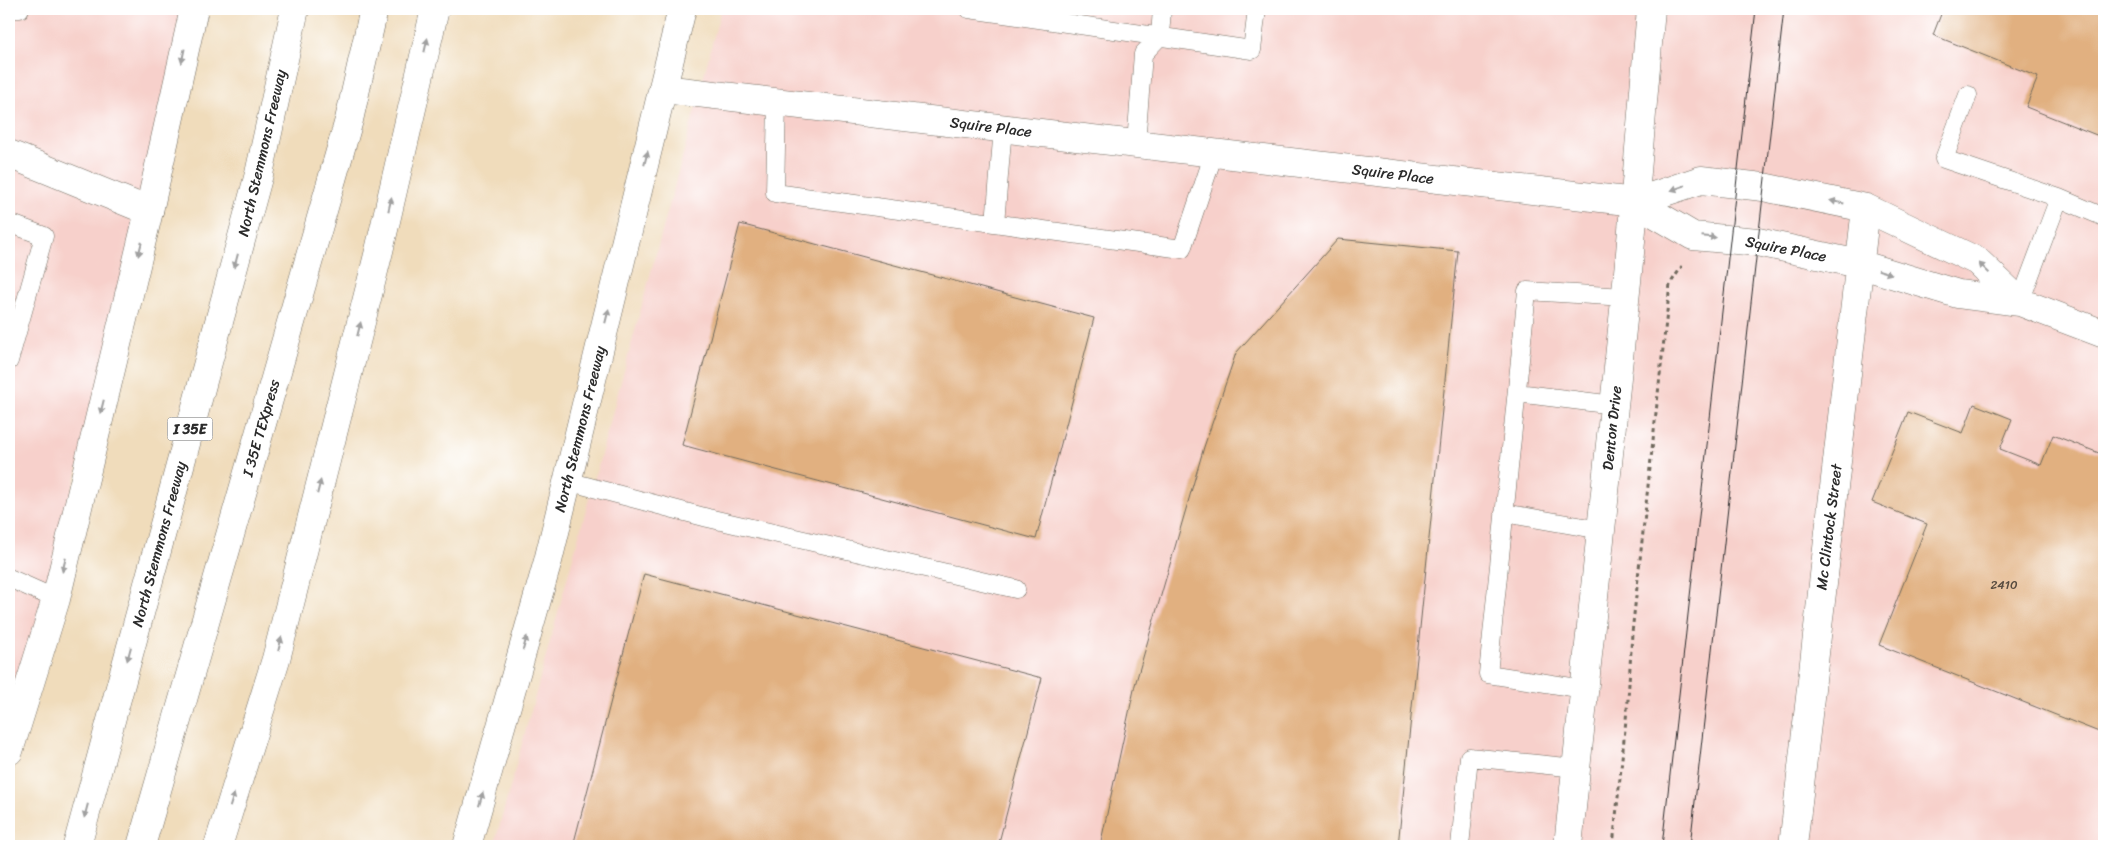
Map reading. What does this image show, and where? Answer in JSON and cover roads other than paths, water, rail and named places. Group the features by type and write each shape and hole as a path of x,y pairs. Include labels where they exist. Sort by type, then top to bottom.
{"main road":[{"path":"9,751 56,599 149,212 194,9"},
{"name":"North Stemmons Freeway","path":"77,846 256,184 295,9"},
{"name":"I 35E TEXpress","path":"141,846 349,120 374,9"},
{"path":"218,846 276,659 379,251 435,9"},
{"name":"North Stemmons Freeway","path":"468,846 548,561 682,9"},
{"name":"Denton Drive","path":"1568,846 1625,297 1651,9"},
{"name":"Squire Place","path":"662,89 1634,202 1693,236 1758,242 1859,264 1958,294 2020,302 2104,334"},
{"path":"9,154 149,212"},
{"path":"1634,202 1701,180 1764,187 1866,208 1977,261 2020,302"},
{"name":"Mc Clintock Street","path":"1793,846 1866,208"}],"lane":[{"path":"15,9 20,9"},
{"path":"969,9 1252,50 1257,9"},
{"path":"1136,144 1143,54 1160,36 1162,9"},
{"path":"1968,95 1944,160 2059,198 2104,217"},
{"path":"777,102 775,193 1182,249 1214,152"},
{"path":"995,223 1003,128"},
{"path":"2020,302 2059,198"},
{"path":"9,223 44,236 12,339 9,361"},
{"path":"1584,689 1488,674 1516,393 1527,291 1625,297"},
{"path":"1516,393 1614,405"},
{"path":"567,481 708,518 1016,590"},
{"path":"1504,513 1601,530"},
{"path":"9,578 56,599"},
{"path":"1460,846 1469,757 1576,768"}],"tram line":[{"path":"1662,846 1756,9"},
{"path":"1690,846 1784,9"}]}
